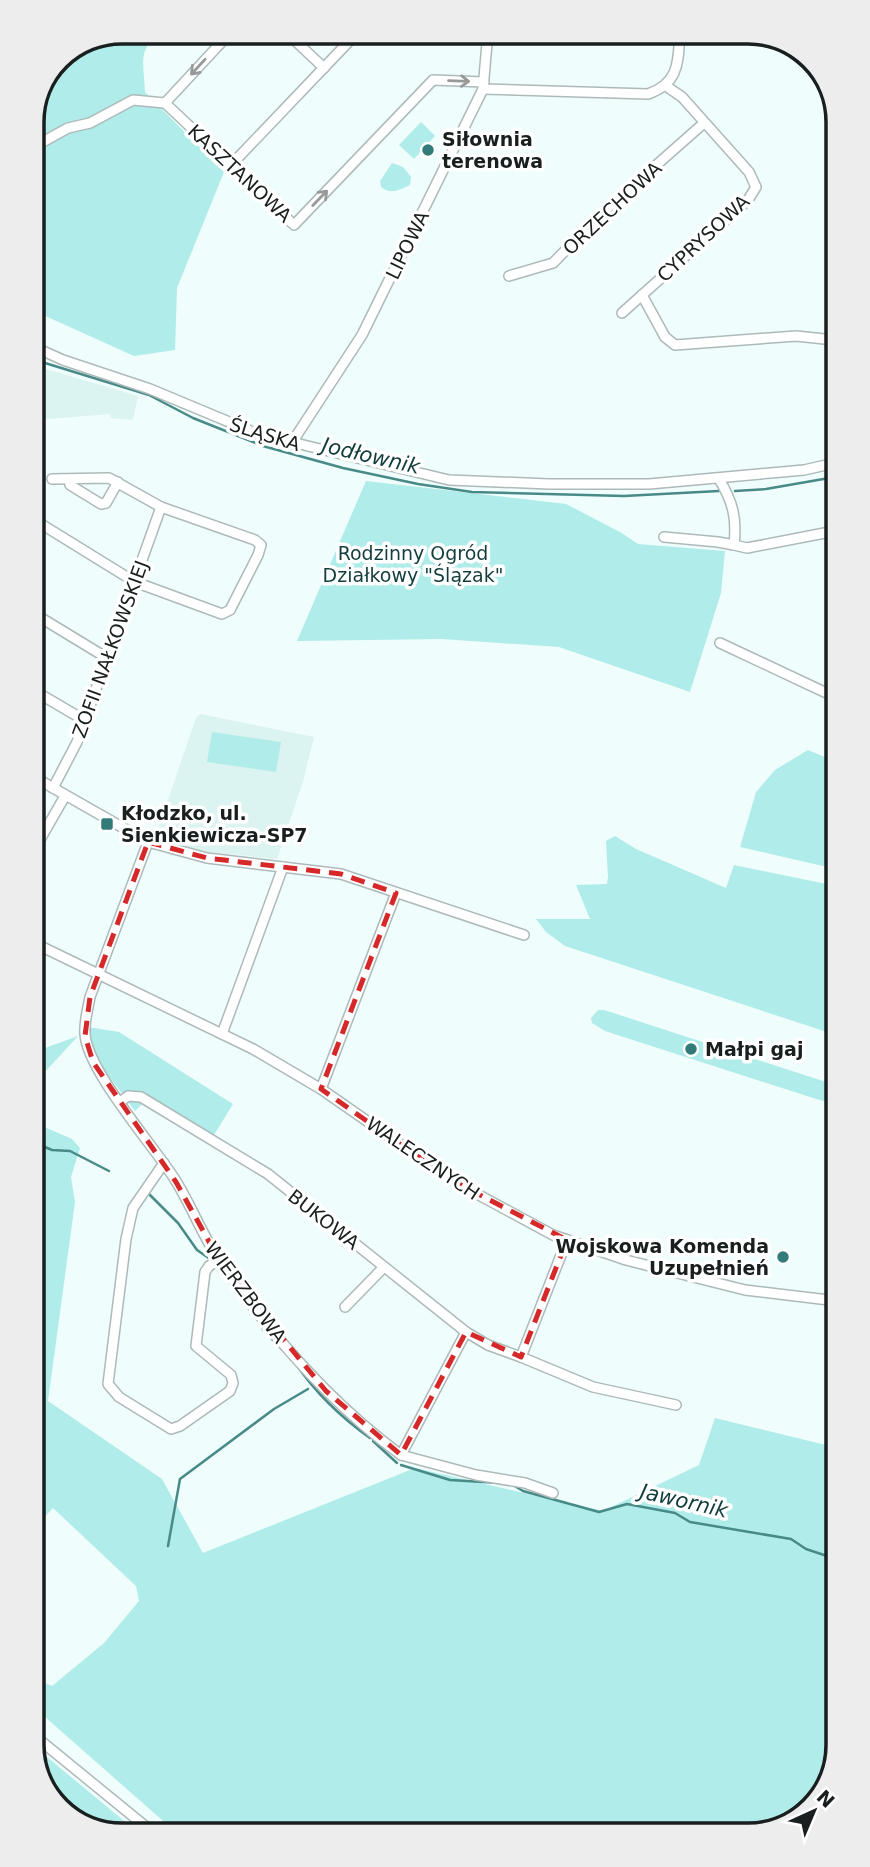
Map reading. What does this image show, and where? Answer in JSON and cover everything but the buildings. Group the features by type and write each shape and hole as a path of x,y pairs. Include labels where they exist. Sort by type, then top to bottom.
{"street":[{"path":"44,141 133,100 165,103 220,44"},
{"path":"299,44 324,68"},
{"path":"231,165 347,44"},
{"name":"LIPOWA","path":"291,444 362,335 401,260 484,86 487,44"},
{"path":"484,86 648,94 667,86 677,65 679,44"},
{"name":"KASZTANOWA","path":"165,103 294,225 433,80 484,86"},
{"name":"CYPRYSOWA","path":"622,313 748,200 756,187 749,172 682,97 667,86"},
{"name":"ORZECHOWA","path":"509,275 552,263 602,213 704,122"},
{"name":"CYPRYSOWA","path":"642,295 665,337 675,345 796,335 826,339"},
{"name":"ŚLĄSKA","path":"44,351 150,389 258,434 449,480 649,484 804,470 826,465"},
{"path":"44,526 135,582 222,614 230,610 261,545 255,540 161,507 109,478 52,480"},
{"path":"69,479 70,485 101,504 106,503 118,482"},
{"path":"719,479 732,501 735,532 733,545"},
{"name":"ZOFII NAŁKOWSKIEJ","path":"53,788 77,742 161,507"},
{"path":"664,537 718,541 747,548 826,533"},
{"path":"44,620 107,657"},
{"path":"720,643 826,693"},
{"path":"44,696 84,720"},
{"path":"44,783 148,842 207,858 341,874 524,935"},
{"path":"44,833 65,796"},
{"name":"WIERZBOWA","path":"148,842 90,997 85,1036 93,1062 163,1163 219,1260 265,1319 326,1391 401,1455"},
{"path":"222,1034 284,867"},
{"path":"321,1089 396,893"},
{"name":"WALECZNYCH","path":"44,948 253,1049 321,1089 453,1181 567,1240 664,1271 744,1290 826,1300"},
{"name":"BUKOWA","path":"120,1102 128,1096 141,1097 268,1174 466,1332 488,1345 593,1387 676,1405"},
{"path":"163,1163 133,1208 126,1239 107,1384 119,1397 171,1429 180,1426 230,1391 233,1382 231,1375 196,1346 205,1272 219,1260"},
{"path":"521,1357 567,1240"},
{"path":"345,1307 384,1267"},
{"path":"466,1332 401,1455 476,1475 525,1483 553,1493"},
{"path":"44,1744 141,1823"}],"highlighted area":[{"path":"148,842 207,858 341,874 396,893 321,1089 453,1181 567,1240 521,1357 466,1332 401,1455 326,1391 222,1265 176,1182 93,1062 85,1036 90,997"}],"shaded area":[{"path":"44,369 138,396 133,420 111,418 110,414 44,419"},
{"path":"200,714 314,737 303,781 277,859 208,852 155,838 196,718"}],"green space":[{"path":"148,44 143,65 145,92 224,172 177,288 175,350 134,356 44,315 44,117 46,102 57,79 79,57 107,45"},
{"path":"421,122 435,136 414,159 399,145"},
{"path":"392,163 403,167 411,177 410,185 392,191 381,187 380,181"},
{"name":"Rodzinny Ogród Działkowy \"Ślązak\"","path":"366,481 566,504 638,544 725,551 721,593 690,692 559,647 442,639 297,641"},
{"path":"212,732 281,742 276,772 207,762"},
{"path":"808,750 826,758 826,867 740,847 756,792 775,770"},
{"path":"615,836 636,849 726,888 734,865 826,884 826,1032 565,946 546,932 536,919 590,919 576,885 607,884 606,841"},
{"name":"Małpi gaj","path":"598,1010 604,1010 826,1082 826,1102 605,1031 592,1023 591,1018"},
{"path":"88,1027 119,1032 233,1104 209,1143 143,1103 135,1111 96,1059"},
{"path":"78,1036 44,1073 44,1048"},
{"path":"44,1127 72,1139 80,1148 71,1177 75,1202 48,1401 162,1479 203,1553 415,1468 603,1511 699,1465 715,1418 826,1445 824,1765 820,1776 779,1776 779,1817 758,1823 165,1823 44,1716 44,1682 52,1686 104,1643 139,1601 136,1586 53,1508 44,1518"},
{"path":"45,1755 127,1823 107,1822 74,1807 52,1780"}],"waterway":[{"name":"Jodłownik","path":"44,363 149,395 193,418 263,446 343,468 418,484 472,492 624,496 719,491"},
{"name":"Jodłownik","path":"735,491 766,489 826,479"},
{"name":"Jawornik","path":"44,1147 70,1151 109,1171"},
{"name":"Jawornik","path":"148,1193 178,1223 197,1250 210,1259"},
{"name":"Jawornik","path":"218,1270 233,1287"},
{"name":"Jawornik","path":"261,1322 263,1330 287,1354"},
{"name":"Jawornik","path":"296,1364 330,1404 370,1438"},
{"path":"168,1546 180,1479 274,1409 308,1389"},
{"name":"Jawornik","path":"373,1441 397,1463"},
{"name":"Jawornik","path":"401,1465 450,1480 500,1483"},
{"name":"Jawornik","path":"513,1485 523,1491 599,1512 627,1504 675,1513 690,1522 791,1539 806,1549 826,1556"}],"place":[{"name":"Siłownia terenowa","path":"428,150"},
{"name":"Kłodzko, ul. Sienkiewicza-SP7","path":"107,824"},
{"name":"Małpi gaj","path":"691,1049"},
{"name":"Wojskowa Komenda Uzupełnień","path":"783,1257"}]}
